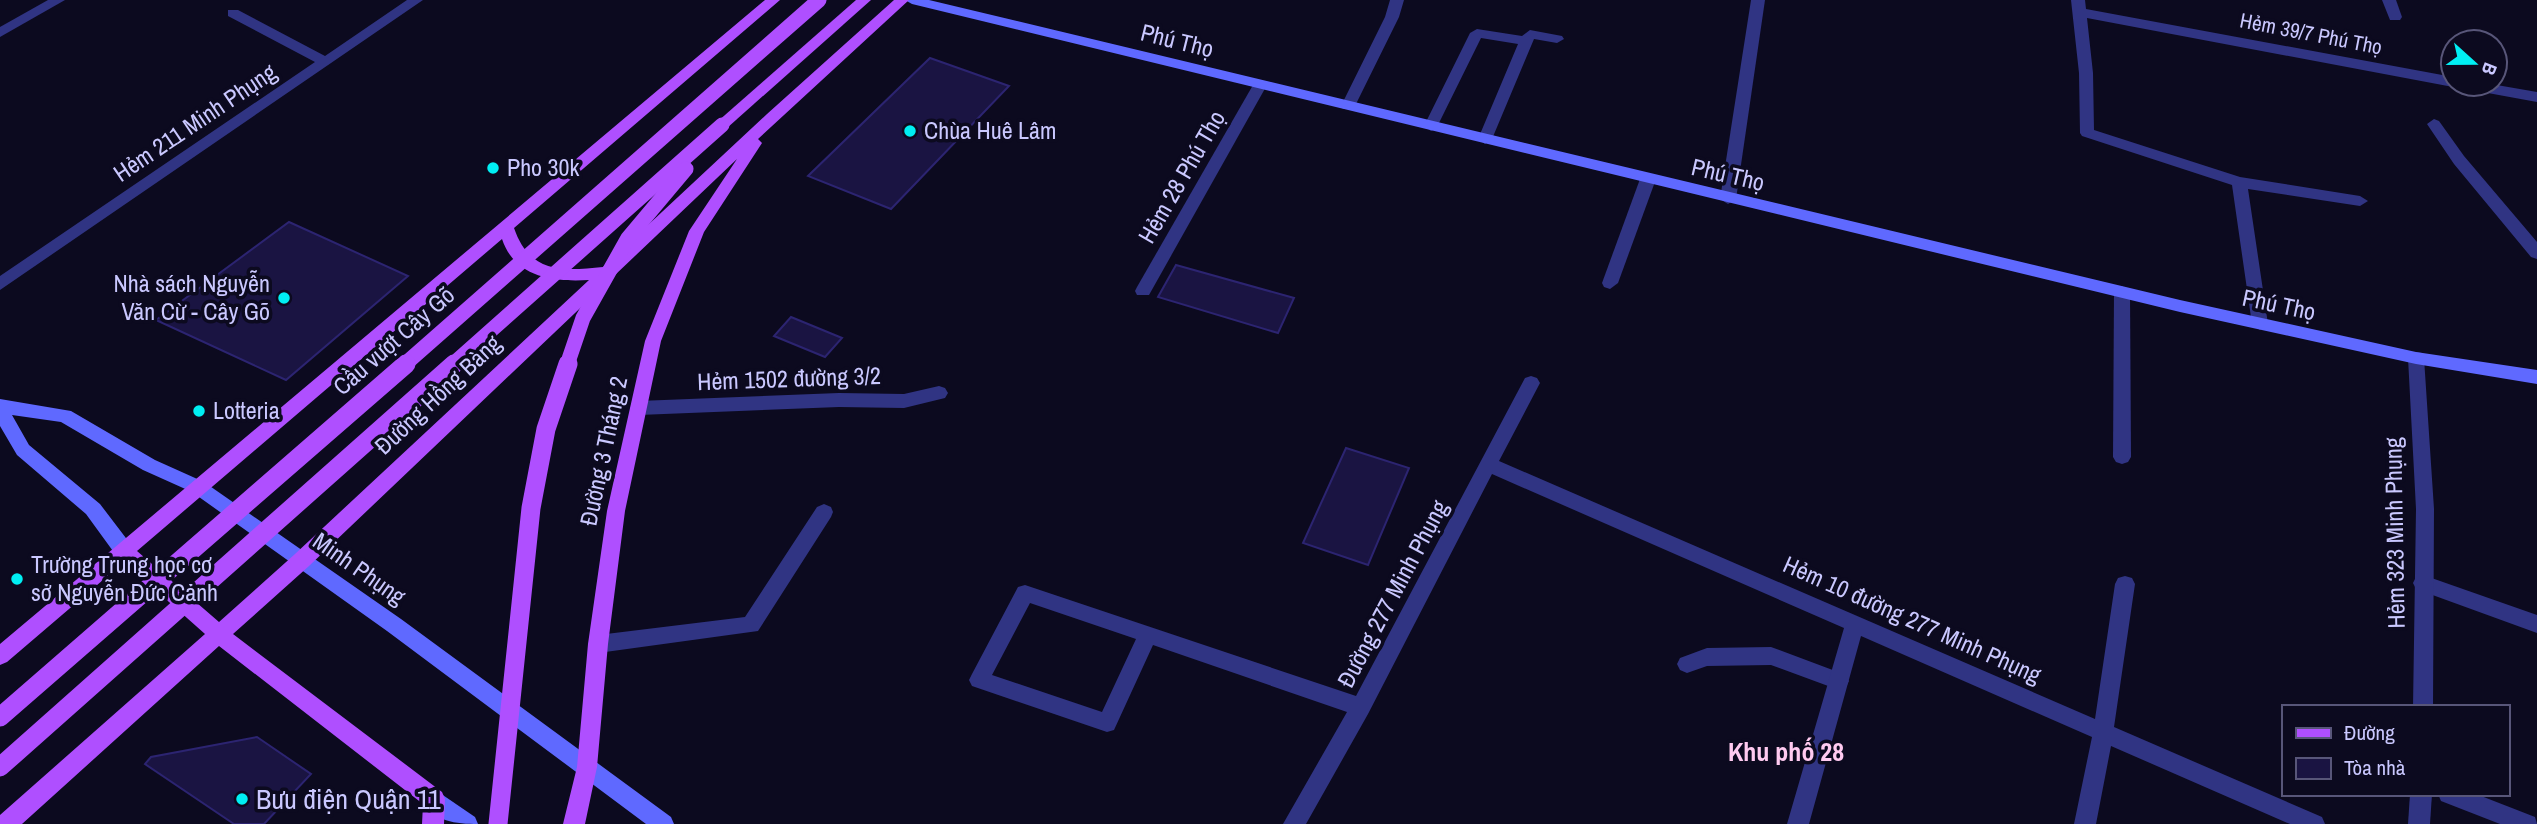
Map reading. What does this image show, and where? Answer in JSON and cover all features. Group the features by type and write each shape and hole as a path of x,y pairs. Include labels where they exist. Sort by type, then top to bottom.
{"main road":[{"path":"0,656 773,0"},
{"name":"Cầu vượt Cây Gõ","path":"0,717 178,564 819,0"},
{"path":"0,767 864,0"},
{"name":"Đường Hồng Bàng","path":"6,824 302,560 772,117 902,0"},
{"name":"Phú Thọ","path":"912,0 2122,292 2416,358 2537,377"},
{"name":"Đường 3 Tháng 2","path":"574,824 587,767 598,644 616,511 653,341 697,231 772,117"},
{"path":"498,824 531,508 546,429 564,370 583,318 628,238 722,125"},
{"path":"506,227 510,244 526,264 544,273 575,276 607,272"},
{"name":"Minh Phụng","path":"0,408 65,416 149,465 198,487 663,824"},
{"name":"Minh Phụng","path":"0,408 23,450 93,509 125,552 220,635 467,824"},
{"path":"433,824 435,799"}],"street":[{"path":"0,33 58,0"},
{"name":"Hẻm 211 Minh Phụng","path":"0,284 416,0"},
{"path":"1348,106 1392,17 1397,0"},
{"path":"1728,199 1758,0"},
{"path":"2389,0 2395,17"},
{"path":"2078,6 2086,73 2087,133 2239,181 2360,201"},
{"name":"Hẻm 39/7 Phú Thọ","path":"2078,6 2439,79"},
{"path":"233,13 326,62"},
{"path":"1431,126 1477,33 1526,41"},
{"path":"1485,139 1530,34 1557,39"},
{"name":"Hẻm 28 Phú Thọ","path":"1143,291 1260,85"},
{"path":"2509,92 2537,97"},
{"path":"2434,124 2459,160 2537,253"},
{"path":"1610,283 1648,179"},
{"path":"2239,181 2260,324"},
{"path":"2122,292 2122,457"},
{"name":"Hẻm 323 Minh Phụng","path":"2416,358 2425,509 2423,705"},
{"name":"Đường 277 Minh Phụng","path":"1294,824 1361,707 1531,383"},
{"name":"Hẻm 1502 đường 3/2","path":"639,408 839,400 904,401 939,394"},
{"name":"Hẻm 10 đường 277 Minh Phụng","path":"1489,465 2314,824"},
{"path":"598,644 751,625 824,512"},
{"path":"2423,583 2537,624"},
{"path":"2085,824 2103,732 2125,584"},
{"path":"1148,635 1107,723 979,680 1025,593 1361,707"},
{"path":"1798,824 1855,623"},
{"path":"1687,664 1707,657 1771,656 1839,681"},
{"path":"2418,824 2421,796"},
{"path":"2453,796 2526,824"}],"building":[{"name":"Chùa Huê Lâm","path":"930,58 1009,86 891,209 808,176"},
{"name":"Nhà sách Nguyễn Văn Cừ - Cây Gõ","path":"289,222 408,276 286,380 156,320"},
{"path":"1176,265 1294,298 1278,333 1158,297"},
{"path":"791,317 842,338 825,357 774,336"},
{"path":"1346,448 1409,468 1368,565 1303,543"},
{"name":"Bưu điện Quận 11","path":"257,737 311,774 264,824 234,824 145,764 151,757"}],"place":[{"name":"Chùa Huê Lâm","path":"910,131"},
{"name":"Pho 30k","path":"493,168"},
{"name":"Nhà sách Nguyễn Văn Cừ - Cây Gõ","path":"284,298"},
{"name":"Lotteria","path":"199,411"},
{"name":"Trường Trung học cơ sở Nguyễn Đức Cảnh","path":"17,579"},
{"name":"Bưu điện Quận 11","path":"242,799"}],"district":[{"name":"Khu phố 28","path":"1786,752"}]}
